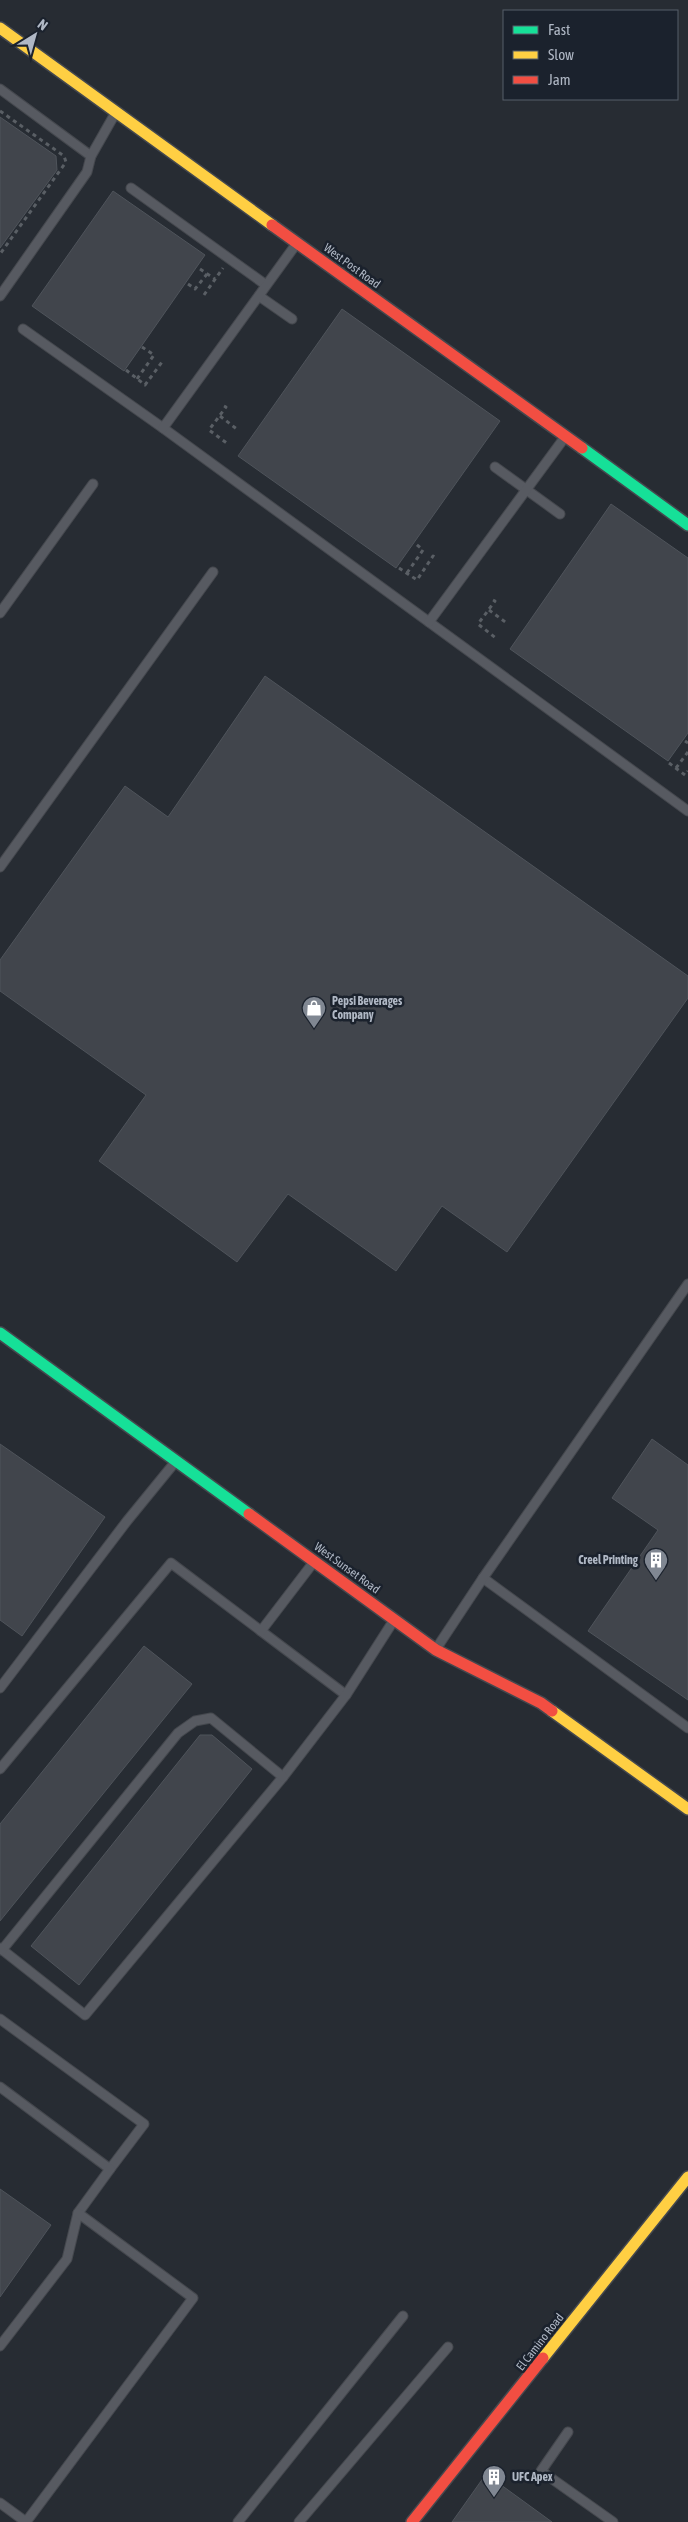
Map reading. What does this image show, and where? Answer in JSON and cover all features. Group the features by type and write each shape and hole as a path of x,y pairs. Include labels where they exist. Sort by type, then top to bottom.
{"street":[{"name":"West Post Road","path":"0,28 688,525"},
{"name":"West Sunset Road","path":"0,1333 436,1650 541,1703 688,1809"},
{"name":"El Camino Road","path":"412,2522 688,2177"}],"lane":[{"path":"0,89 91,156"},
{"path":"0,296 87,172 91,156 116,112"},
{"path":"132,188 266,285"},
{"path":"163,428 297,243"},
{"path":"259,296 292,319"},
{"path":"22,329 163,428 688,810"},
{"path":"429,622 565,436"},
{"path":"495,467 560,514"},
{"path":"0,613 93,484"},
{"path":"0,867 214,572"},
{"path":"436,1650 483,1578 688,1284"},
{"path":"0,1688 127,1521 176,1461"},
{"path":"260,1631 314,1562"},
{"path":"0,1769 171,1564 346,1695"},
{"path":"483,1578 688,1728"},
{"path":"283,1777 211,1718 194,1721 178,1733 1,1949 85,2015 283,1777 346,1695 394,1620"},
{"path":"0,2019 144,2124 78,2213 67,2259 0,2346"},
{"path":"0,2087 110,2169"},
{"path":"0,2503 26,2522 193,2298 78,2213"},
{"path":"238,2522 404,2316"},
{"path":"299,2522 448,2347"},
{"path":"568,2432 540,2471 612,2522"}],"path":[{"path":"0,111 64,156 66,162 0,254"},
{"path":"204,295 225,266"},
{"path":"200,269 215,280"},
{"path":"188,284 195,289 207,274"},
{"path":"137,379 154,355 142,347"},
{"path":"126,370 145,385 162,362 164,363"},
{"path":"224,406 226,407 209,430 228,444"},
{"path":"220,416 238,430"},
{"path":"407,573 423,550 416,544"},
{"path":"399,568 417,580 433,556 436,558"},
{"path":"493,600 495,601 478,624 497,639"},
{"path":"488,610 508,624"},
{"path":"676,768 688,752"},
{"path":"669,763 685,775 688,771"}],"building":[{"path":"0,117 56,156 57,170 0,248"},
{"path":"113,191 205,255 124,371 32,306"},
{"path":"342,309 500,421 396,568 238,456"},
{"path":"611,504 688,558 688,733 668,761 510,649"},
{"path":"265,676 688,976 688,998 507,1252 442,1206 396,1271 288,1194 237,1262 99,1161 146,1095 0,991 0,960 125,786 168,817"},
{"name":"Creel Printing","path":"652,1439 688,1465 688,1700 588,1631 658,1530 612,1498"},
{"path":"0,1444 105,1517 22,1636 0,1620"},
{"path":"144,1646 192,1684 0,1921 0,1824"},
{"path":"200,1735 212,1735 252,1769 79,1985 31,1946"},
{"path":"0,2189 51,2225 0,2297"},
{"name":"UFC Apex","path":"486,2474 552,2522 452,2522"}],"traffic: fast":[{"path":"582,448 688,525"},
{"path":"0,1333 249,1514"}],"traffic: slow":[{"path":"0,28 272,225"},
{"path":"552,1711 688,1809"},
{"path":"543,2358 688,2177"}],"traffic: jam":[{"path":"272,225 582,448"},
{"path":"249,1514 436,1650 541,1703 552,1711"},
{"path":"412,2522 543,2358"}],"place":[{"name":"Pepsi Beverages Company","path":"314,1029"},
{"name":"Creel Printing","path":"656,1581"},
{"name":"UFC Apex","path":"494,2498"}]}
